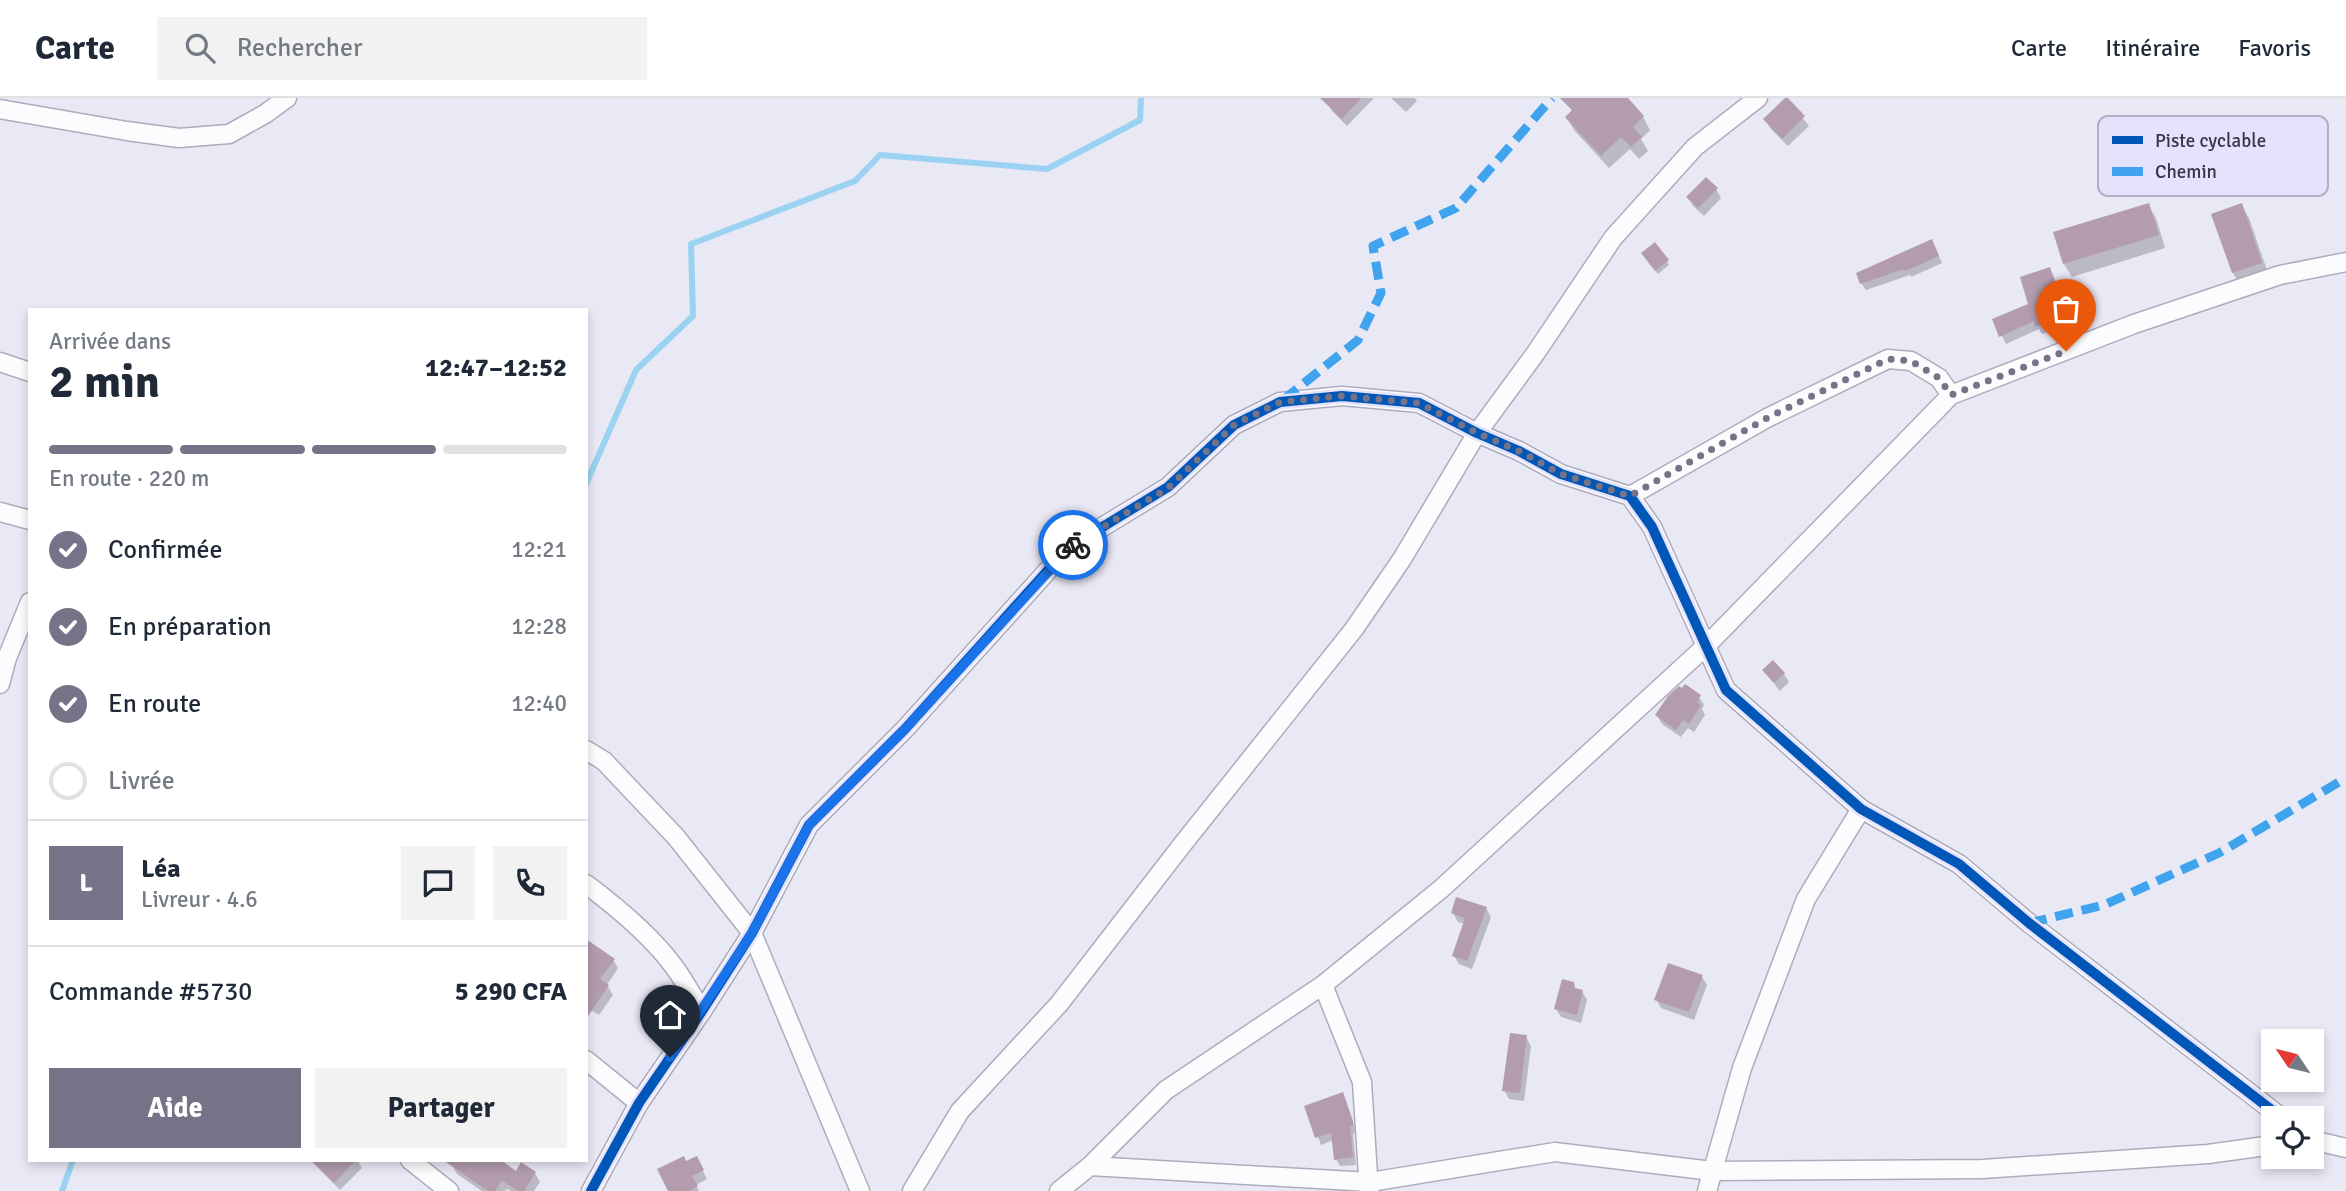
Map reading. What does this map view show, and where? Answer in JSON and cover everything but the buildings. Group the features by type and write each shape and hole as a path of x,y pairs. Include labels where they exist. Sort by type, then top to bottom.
{"street":[{"path":"0,109 179,138 229,134 261,106 287,98"},
{"path":"912,1191 960,1111 1059,1004 1354,629 1402,559 1477,433 1535,354 1613,238 1695,147 1758,98"},
{"path":"1059,1191 1090,1166 1166,1090 1322,985 1441,889 1707,645 1951,395 2134,324 2280,275 2346,262"},
{"path":"1630,496 1767,418 1888,359 1911,361 1939,378 1951,395"},
{"path":"0,362 28,371"},
{"path":"592,1191 639,1102 752,933 809,825 905,729 1068,548 1168,488 1234,425 1280,402 1342,396 1419,403 1561,474 1630,496 1652,527 1726,690 1861,809 1959,864 2029,923 2266,1106"},
{"path":"0,512 28,519"},
{"path":"0,684 3,657 28,606"},
{"path":"588,751 604,761 676,837 752,933 860,1191"},
{"path":"1707,1191 1742,1068 1806,899 1861,809"},
{"path":"588,885 609,901 675,967 702,1011"},
{"path":"1322,985 1362,1082 1370,1186"},
{"path":"588,1062 639,1102"},
{"path":"2324,1143 2346,1148"},
{"path":"1090,1166 1370,1186 1555,1152 1712,1171 1982,1169 2208,1154 2261,1147"},
{"path":"413,1162 449,1191"}],"waterway":[{"path":"588,479 636,370 693,316 691,244 855,181 880,155 1047,169 1140,120 1141,98"},
{"path":"62,1191 72,1162"}],"marked path":[{"path":"1283,400 1358,340 1381,293 1373,246 1456,208 1552,98"},
{"path":"2029,923 2104,905 2219,853 2346,778"}],"cycle path":[{"path":"591,1191 639,1103 752,933 809,825 905,729 1068,548 1168,487 1234,425 1280,402 1342,396 1419,403 1561,474 1630,496 1652,527 1726,690 1861,809 1959,864 2029,923 2266,1106"}],"way so far":[{"path":"1073,545 1168,488 1234,425 1280,402 1342,396 1419,403 1561,474 1630,496 1767,418 1888,359 1911,361 1939,378 1951,395 2066,351"}],"route":[{"path":"670,1057 752,933 809,825 905,729 1073,545"}]}
